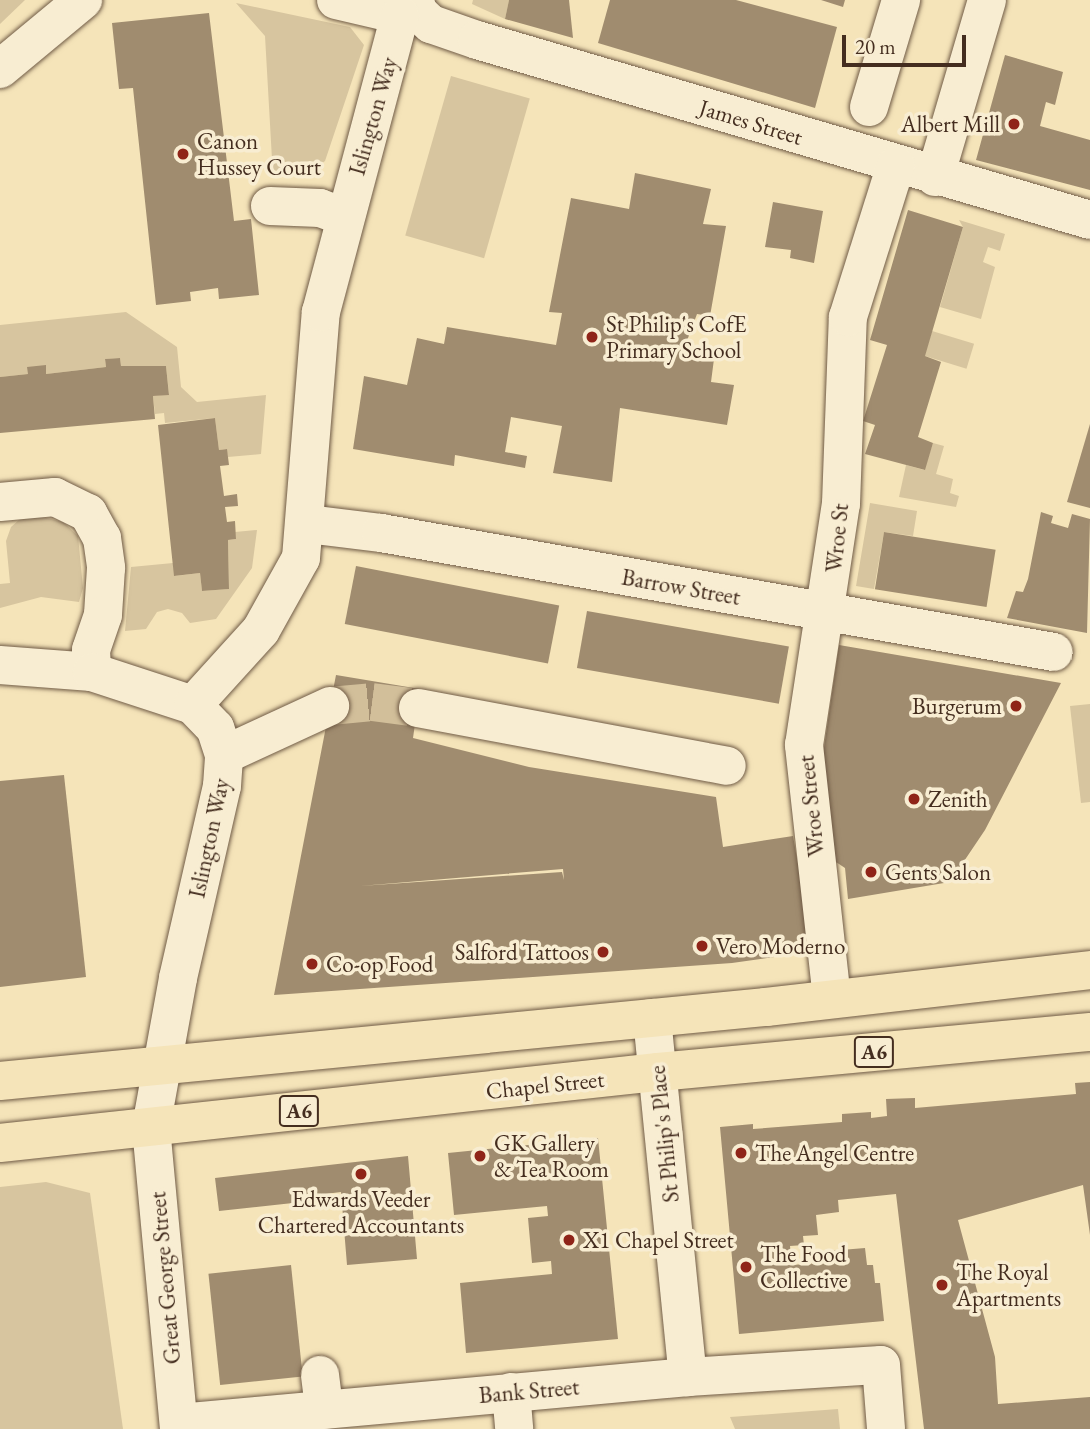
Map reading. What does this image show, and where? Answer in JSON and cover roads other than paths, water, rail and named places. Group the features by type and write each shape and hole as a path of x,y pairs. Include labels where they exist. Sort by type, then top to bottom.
{"highway":[{"path":"0,1081 652,1018 1090,970"},
{"name":"Chapel Street","path":"0,1143 658,1072 1090,1032"}],"street":[{"path":"0,69 83,0"},
{"path":"869,107 901,0"},
{"path":"935,177 987,0"},
{"name":"James Street","path":"341,1 411,9 431,24 477,40 935,177 1090,220"},
{"name":"Islington Way","path":"151,1127 161,1065 222,786 224,755 215,728 193,705 239,658 280,600 301,558 307,524 321,312 365,147 411,9"},
{"name":"Wroe St","path":"826,614 843,461 848,317 896,165"},
{"path":"270,206 320,208 345,217"},
{"path":"0,502 55,497 76,505 93,521 102,538 106,568 103,615 91,650 93,672"},
{"name":"Barrow Street","path":"307,524 381,533 826,614 1054,652"},
{"name":"Wroe Street","path":"826,614 804,745 832,999"},
{"path":"0,665 93,672 193,705"},
{"path":"224,755 330,706"},
{"path":"418,708 727,766"},
{"name":"St Philip's Place","path":"652,1018 688,1377"},
{"name":"Great George Street","path":"151,1127 179,1426"},
{"name":"Bank Street","path":"179,1426 322,1392 513,1411 688,1377 881,1364 886,1429"}],"tunnel":[{"path":"330,706 372,702 418,708"}],"place":[{"name":"Albert Mill","path":"1014,124"},
{"name":"Canon Hussey Court","path":"183,154"},
{"name":"St Philip's CofE Primary School","path":"592,337"},
{"name":"Burgerum","path":"1016,706"},
{"name":"Zenith","path":"914,799"},
{"name":"Gents Salon","path":"871,872"},
{"name":"Vero Moderno","path":"702,946"},
{"name":"Salford Tattoos","path":"603,952"},
{"name":"Co-op Food","path":"312,964"},
{"name":"The Angel Centre","path":"741,1153"},
{"name":"GK Gallery & Tea Room","path":"480,1156"},
{"name":"Edwards Veeder Chartered Accountants","path":"361,1174"},
{"name":"X1 Chapel Street","path":"569,1240"},
{"name":"The Food Collective","path":"746,1267"},
{"name":"The Royal Apartments","path":"942,1285"}]}
